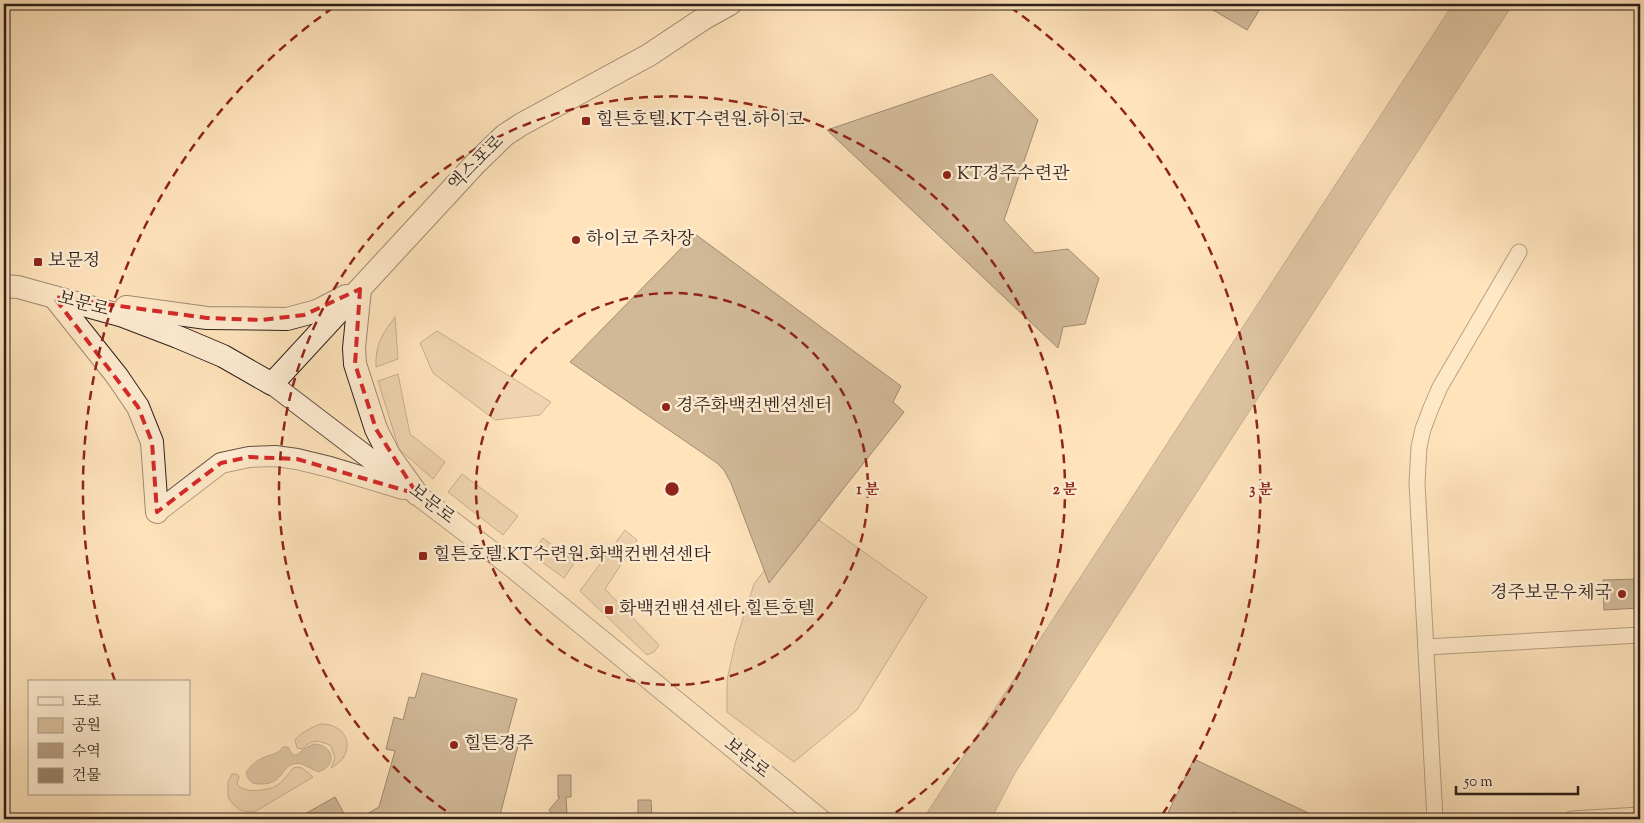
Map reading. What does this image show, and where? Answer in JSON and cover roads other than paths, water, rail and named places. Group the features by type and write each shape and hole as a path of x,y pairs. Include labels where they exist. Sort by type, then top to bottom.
{"main road":[{"name":"엑스포로","path":"272,384 504,135 649,55 703,19 730,4"},
{"name":"보문로","path":"4,286 124,316 223,356 272,384"},
{"path":"54,297 207,318 261,320 287,319 317,311 360,289"},
{"path":"360,289 354,348 355,364 376,428 389,455 416,494"},
{"path":"54,297 117,376 138,407 152,442 157,512"}],"street":[{"path":"1435,819 1417,462 1423,429 1440,387 1519,252"},
{"name":"보문로","path":"272,384 510,566 815,815"},
{"path":"157,512 221,463 248,457 275,456 297,459 330,467 416,494"},
{"path":"1426,647 1640,635"},
{"path":"1572,819 1640,815"}],"water":[{"path":"1453,4 1513,4 1015,773 991,819 923,819"},
{"path":"314,744 323,746 331,755 330,763 326,768 319,772 297,763 286,769 273,782 259,784 250,781 246,772 254,763 262,758 277,752 283,747 288,747 293,755 297,755 305,748"}],"place":[{"name":"힐튼호텔.KT수련원.하이코","path":"586,121"},
{"name":"KT경주수련관","path":"947,175"},
{"name":"하이코 주차장","path":"576,240"},
{"name":"보문정","path":"38,262"},
{"name":"경주화백컨벤션센터","path":"666,407"},
{"name":"힐튼호텔.KT수련원.화백컨벤션센타","path":"423,556"},
{"name":"경주보문우체국","path":"1622,594"},
{"name":"화백컨밴션센타.힐튼호텔","path":"609,610"},
{"name":"힐튼경주","path":"454,745"}]}
